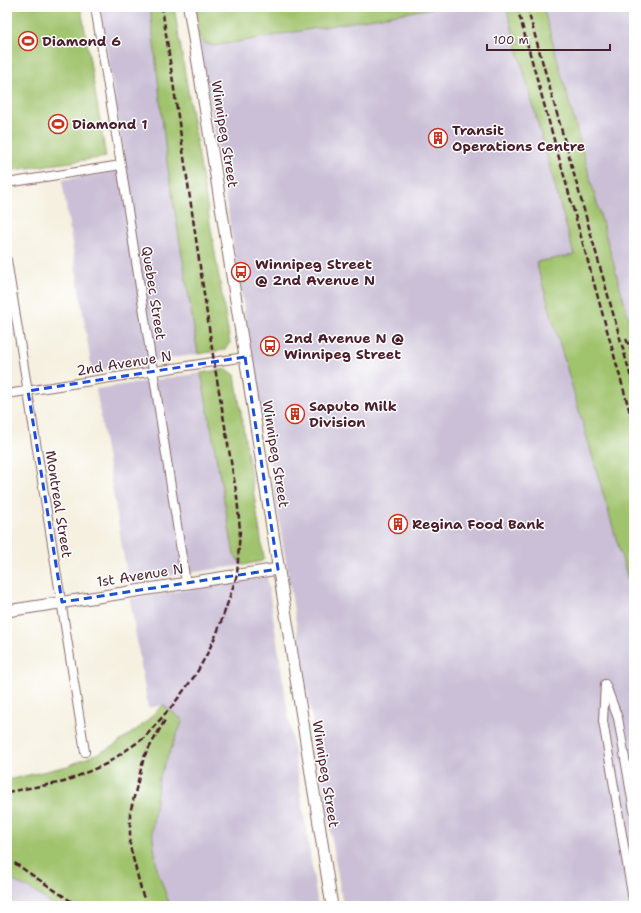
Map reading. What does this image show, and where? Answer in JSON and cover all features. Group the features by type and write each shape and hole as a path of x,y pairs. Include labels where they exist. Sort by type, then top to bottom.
{"main road":[{"name":"Winnipeg Street","path":"189,7 332,906"},
{"name":"1st Avenue N","path":"7,611 278,569"}],"street":[{"name":"Quebec Street","path":"95,7 186,583"},
{"path":"7,183 121,165"},
{"name":"Montreal Street","path":"7,260 85,752"},
{"name":"2nd Avenue N","path":"7,394 245,357"},
{"path":"634,811 618,718 605,684 603,721 634,906"}],"highlighted area":[{"path":"245,357 278,569 62,602 28,391"}],"shaded area":[{"path":"100,7 150,7 167,163 198,354 92,371 62,180 126,169"},
{"path":"438,7 506,7 574,255 536,263 634,600 634,906 343,906 199,37 204,43 214,46"},
{"path":"543,7 634,7 634,337"},
{"path":"201,373 234,554 243,565 128,582 96,389"},
{"path":"267,577 318,906 170,906 157,869 152,830 159,778 183,720 163,705 148,708 130,599"},
{"path":"7,878 30,889 55,906 7,906"}],"green space":[{"path":"7,7 81,7 106,157 7,171"},
{"path":"150,7 174,7 230,343 224,350 198,354 167,163"},
{"path":"195,7 438,7 214,46 204,43 199,37"},
{"path":"506,7 543,7 634,338 634,600 536,262 574,255"},
{"path":"227,369 235,375 264,558 262,561 243,565 234,555 201,373"},
{"path":"163,705 183,720 159,778 152,830 157,869 170,906 55,906 30,889 7,878 7,780 68,766 112,747 140,727"}],"railway":[{"path":"7,792 64,782 106,764 144,738 173,705 196,674 217,633 237,575 240,530 237,497 214,362 162,7"},
{"path":"517,7 634,427"},
{"path":"527,7 634,388"},
{"path":"626,339 634,356"},
{"path":"147,906 142,893 130,846 130,813 144,757 165,720"},
{"path":"7,858 78,906"}],"place":[{"name":"Diamond 6","path":"28,41"},
{"name":"Diamond 1","path":"58,124"},
{"name":"Transit Operations Centre","path":"438,138"},
{"name":"Winnipeg Street @ 2nd Avenue N","path":"241,272"},
{"name":"2nd Avenue N @ Winnipeg Street","path":"270,346"},
{"name":"Saputo Milk Division","path":"295,414"},
{"name":"Regina Food Bank","path":"398,524"}]}
